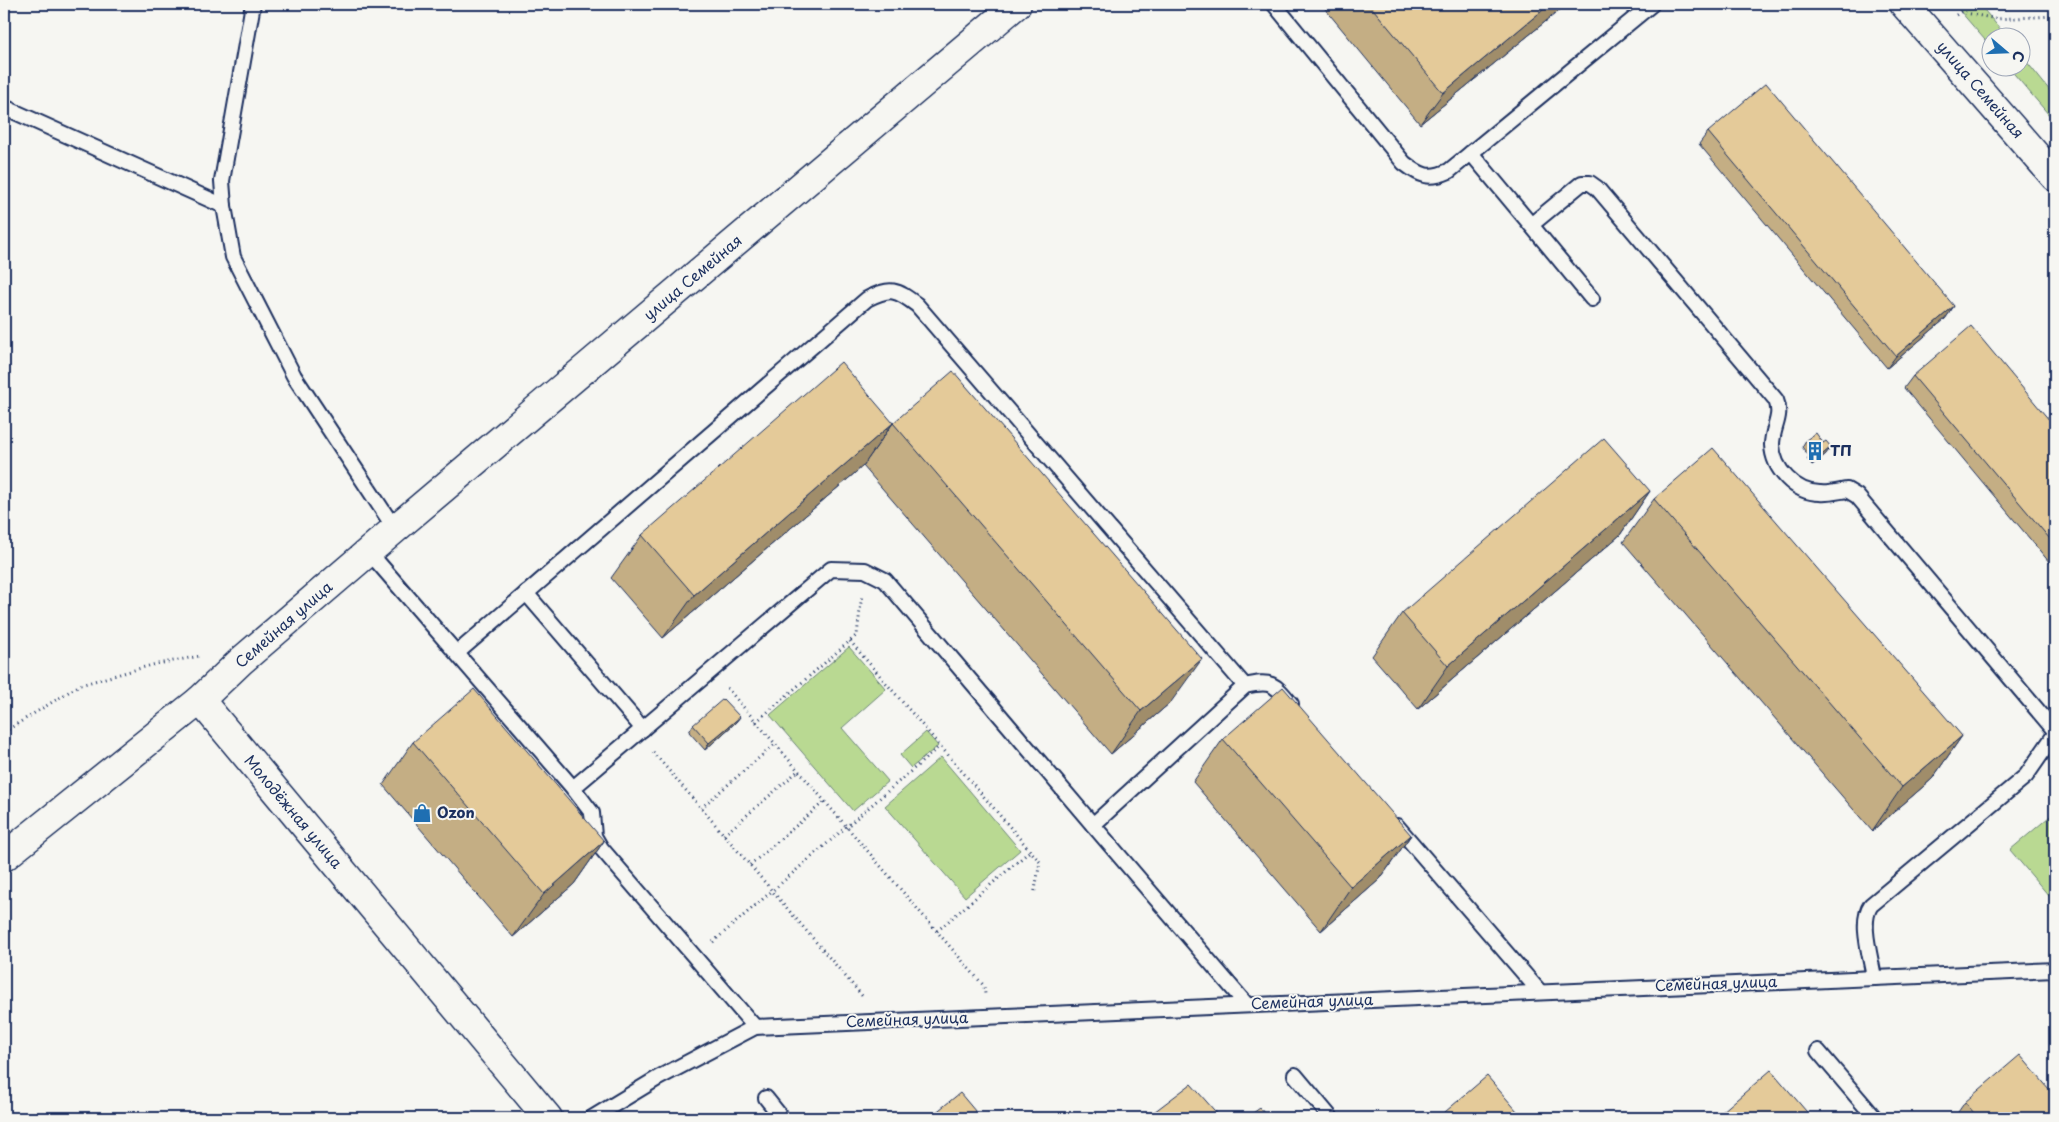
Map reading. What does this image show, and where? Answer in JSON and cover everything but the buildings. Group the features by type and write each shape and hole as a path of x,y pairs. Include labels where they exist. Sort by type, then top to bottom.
{"street":[{"name":"улица Семейная","path":"369,552 1017,4"},
{"name":"улица Семейная","path":"1904,4 2055,176"},
{"name":"Семейная улица","path":"200,700 241,662 369,552"},
{"path":"4,857 200,700"},
{"name":"Молодёжная улица","path":"200,700 548,1118"}],"lane":[{"path":"253,4 222,181 224,206 234,257 294,376 396,529"},
{"path":"1274,4 1404,163 1416,172 1434,178 1449,171 1472,153 1652,4"},
{"path":"4,107 224,206"},
{"path":"1472,153 1592,299"},
{"path":"1531,225 1582,183 1590,183 1597,188 1776,400 1780,409 1773,433 1772,446 1774,458 1780,470 1790,482 1804,490 1819,494 1847,490 1857,496 2055,733 2026,776 1871,905 1865,922 1874,978"},
{"path":"457,653 866,299 884,290 902,293 917,305 1245,686"},
{"path":"369,552 573,788 592,813 594,836 601,848 755,1027"},
{"path":"573,788 832,569 865,570 885,580 1246,1004"},
{"path":"526,593 640,731"},
{"path":"1093,825 1245,686 1262,682 1272,683 1297,710"},
{"path":"1387,814 1540,992"},
{"name":"Семейная улица","path":"592,1118 658,1078 755,1027 2055,970"},
{"path":"1818,1051 1875,1118"},
{"path":"1295,1075 1331,1118"},
{"path":"766,1098 782,1118"}],"path":[{"path":"1961,12 1997,19 2055,16"},
{"path":"756,722 857,635 865,570"},
{"path":"850,641 1040,862 1034,895"},
{"path":"4,732 80,685 152,665 206,655"},
{"path":"712,671 984,986 990,1016"},
{"path":"640,731 701,808 884,1021"},
{"path":"701,808 775,744"},
{"path":"695,957 940,746"},
{"path":"724,835 798,771"},
{"path":"750,865 825,801"},
{"path":"937,931 1030,851"}],"green space":[{"path":"1954,4 1979,4 1999,28 1982,28 1982,37"},
{"path":"2032,68 2055,97 2055,122 2018,78 2032,78"},
{"path":"849,647 886,689 842,728 888,781 853,811 770,715"},
{"path":"926,732 938,746 911,768 900,755"},
{"path":"941,757 1020,850 965,897 885,806"},
{"path":"2055,812 2055,903 2010,850"}],"place":[{"name":"ТП","path":"1815,451"},
{"name":"Ozon","path":"422,813"}]}
